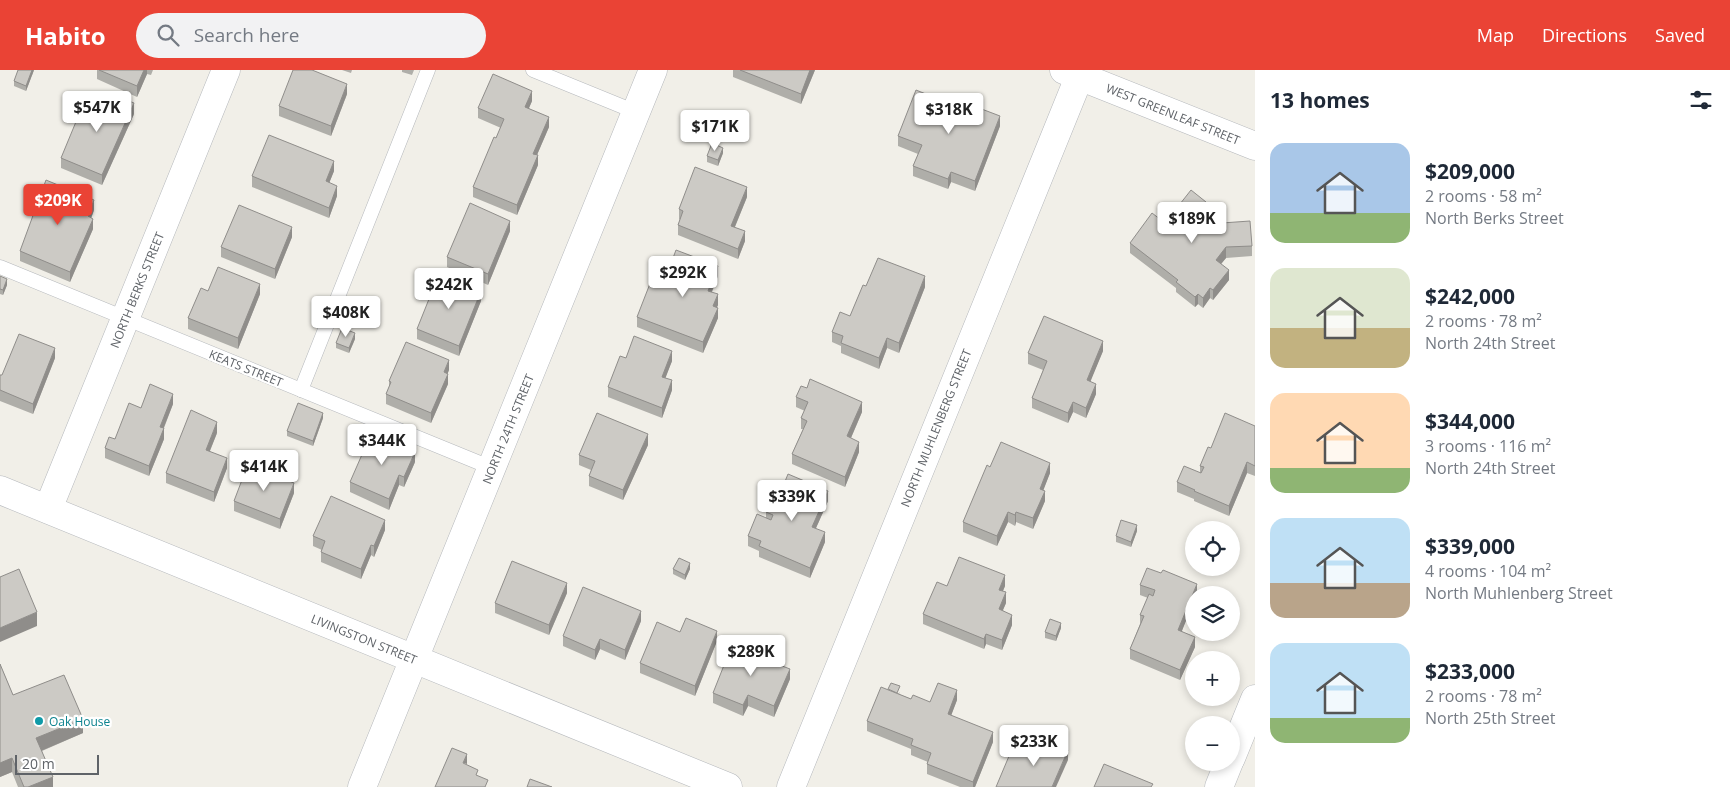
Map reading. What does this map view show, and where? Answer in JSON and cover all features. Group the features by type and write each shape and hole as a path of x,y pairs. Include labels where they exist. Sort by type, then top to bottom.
{"street":[{"name":"NORTH BERKS STREET","path":"48,509 226,70"},
{"name":"NORTH 24TH STREET","path":"362,787 653,70"},
{"name":"WEST GREENLEAF STREET","path":"1075,72 1255,146"},
{"name":"NORTH MUHLENBERG STREET","path":"791,787 1075,72"},
{"name":"LIVINGSTON STREET","path":"0,490 728,787"},
{"path":"1240,736 1255,698"},
{"path":"1219,787 1225,771"}],"lane":[{"path":"301,390 428,70"},
{"path":"533,70 636,112"},
{"name":"KEATS STREET","path":"0,267 492,468"}],"building":[{"path":"18,70 32,70 26,86 14,81"},
{"path":"99,70 144,70 137,86"},
{"path":"293,70 312,70 347,84 331,126 279,106"},
{"path":"740,70 810,70 801,94"},
{"path":"493,74 532,91 525,107 549,117 533,154 538,155 517,205 473,187 494,137 496,138 504,119 478,108"},
{"path":"916,90 948,103 950,97 1000,116 975,181 951,172 948,179 913,166 922,145 898,136"},
{"path":"109,93 134,103 102,175 61,158 85,100 103,107"},
{"path":"269,135 334,161 326,181 337,186 329,208 252,176"},
{"path":"712,143 723,148 718,160 707,156"},
{"path":"695,167 747,187 731,226 745,231 738,249 678,225 683,211 679,209"},
{"path":"46,180 94,200 88,216 93,219 70,272 20,251"},
{"path":"1191,190 1206,202 1202,207 1222,223 1250,221 1252,246 1226,247 1216,260 1229,270 1213,290 1210,288 1203,298 1198,294 1195,297 1176,282 1178,280 1130,243 1152,213 1165,223"},
{"path":"470,203 510,221 488,274 447,257"},
{"path":"239,205 292,227 275,269 221,247"},
{"path":"676,250 718,266 708,291 718,294 713,306 718,308 703,342 637,317 651,281 663,285"},
{"path":"878,258 925,276 899,343 887,338 879,358 841,343 843,336 832,332 840,312 850,316 863,285 866,286"},
{"path":"218,267 260,284 238,338 188,318 201,288 208,291"},
{"path":"439,274 481,291 459,346 417,329"},
{"path":"0,276 7,279 3,290 0,289"},
{"path":"1044,316 1103,341 1087,380 1096,384 1086,408 1073,402 1068,413 1032,398 1047,361 1028,353"},
{"path":"342,328 355,333 349,348 336,343"},
{"path":"19,334 55,348 33,404 0,390 0,375 2,375"},
{"path":"634,336 672,351 662,377 672,380 662,408 608,387 620,356 626,358"},
{"path":"406,342 449,360 444,372 448,374 431,413 386,394 391,382 389,381"},
{"path":"810,379 862,402 847,436 859,442 845,477 792,454 807,421 801,418 808,402 796,397 801,386 807,388"},
{"path":"150,384 173,394 160,427 164,428 149,466 105,448 109,437 115,439 129,403 141,408"},
{"path":"298,403 323,413 313,441 287,431"},
{"path":"191,410 217,422 206,450 227,458 214,492 166,473"},
{"path":"597,413 648,434 623,490 589,476 595,461 579,455"},
{"path":"1225,413 1255,426 1255,466 1247,462 1229,506 1177,482 1184,466 1201,473 1204,467 1200,466 1208,447 1211,448"},
{"path":"371,434 415,452 404,477 399,475 389,499 350,482"},
{"path":"1001,442 1050,463 1040,489 1045,491 1033,518 1016,512 1015,515 1008,512 997,536 963,522 987,465 990,467"},
{"path":"248,464 294,483 280,519 234,501"},
{"path":"788,474 828,491 812,527 825,532 810,568 759,546 761,541 748,536 757,514 771,520 773,515 766,512 773,496 778,499"},
{"path":"331,496 385,520 374,546 371,545 361,569 321,552 325,541 313,536"},
{"path":"1121,520 1137,525 1131,542 1116,536"},
{"path":"959,557 1005,575 999,590 1006,592 999,609 1012,615 1002,640 986,634 984,639 923,614 937,582 947,586"},
{"path":"679,558 690,563 685,575 673,569"},
{"path":"512,561 567,583 549,625 495,603"},
{"path":"1147,568 1161,573 1163,570 1197,584 1196,586 1185,586 1185,613 1178,630 1185,633 1185,641 1193,641 1189,651 1185,651 1185,659 1180,670 1130,649 1144,616 1140,615 1149,594 1153,596 1155,590 1140,585"},
{"path":"19,569 37,612 0,628 0,577"},
{"path":"583,587 641,611 625,650 600,639 595,650 563,636"},
{"path":"686,618 717,631 695,686 640,663 657,622 680,632"},
{"path":"1050,619 1061,623 1056,636 1045,632"},
{"path":"732,645 765,658 769,649 781,654 777,664 790,669 774,706 748,695 743,705 713,693"},
{"name":"Oak House","path":"0,664 13,695 64,675 83,719 36,738 53,777 28,787 24,787 12,758 0,763"},
{"path":"891,683 900,686 897,693 888,689"},
{"path":"938,683 957,690 948,714 993,732 973,782 927,764 931,753 911,745 913,739 867,721 881,687 911,699 913,695 930,702"},
{"path":"1039,737 1068,750 1052,787 996,787 1012,749 1031,756"},
{"path":"452,748 467,754 463,763 478,770 476,775 488,780 485,787 435,787"},
{"path":"1104,764 1153,784 1151,787 1094,787"},
{"path":"530,779 552,787 527,787"}],"place":[{"name":"Oak House","path":"39,721"}]}
